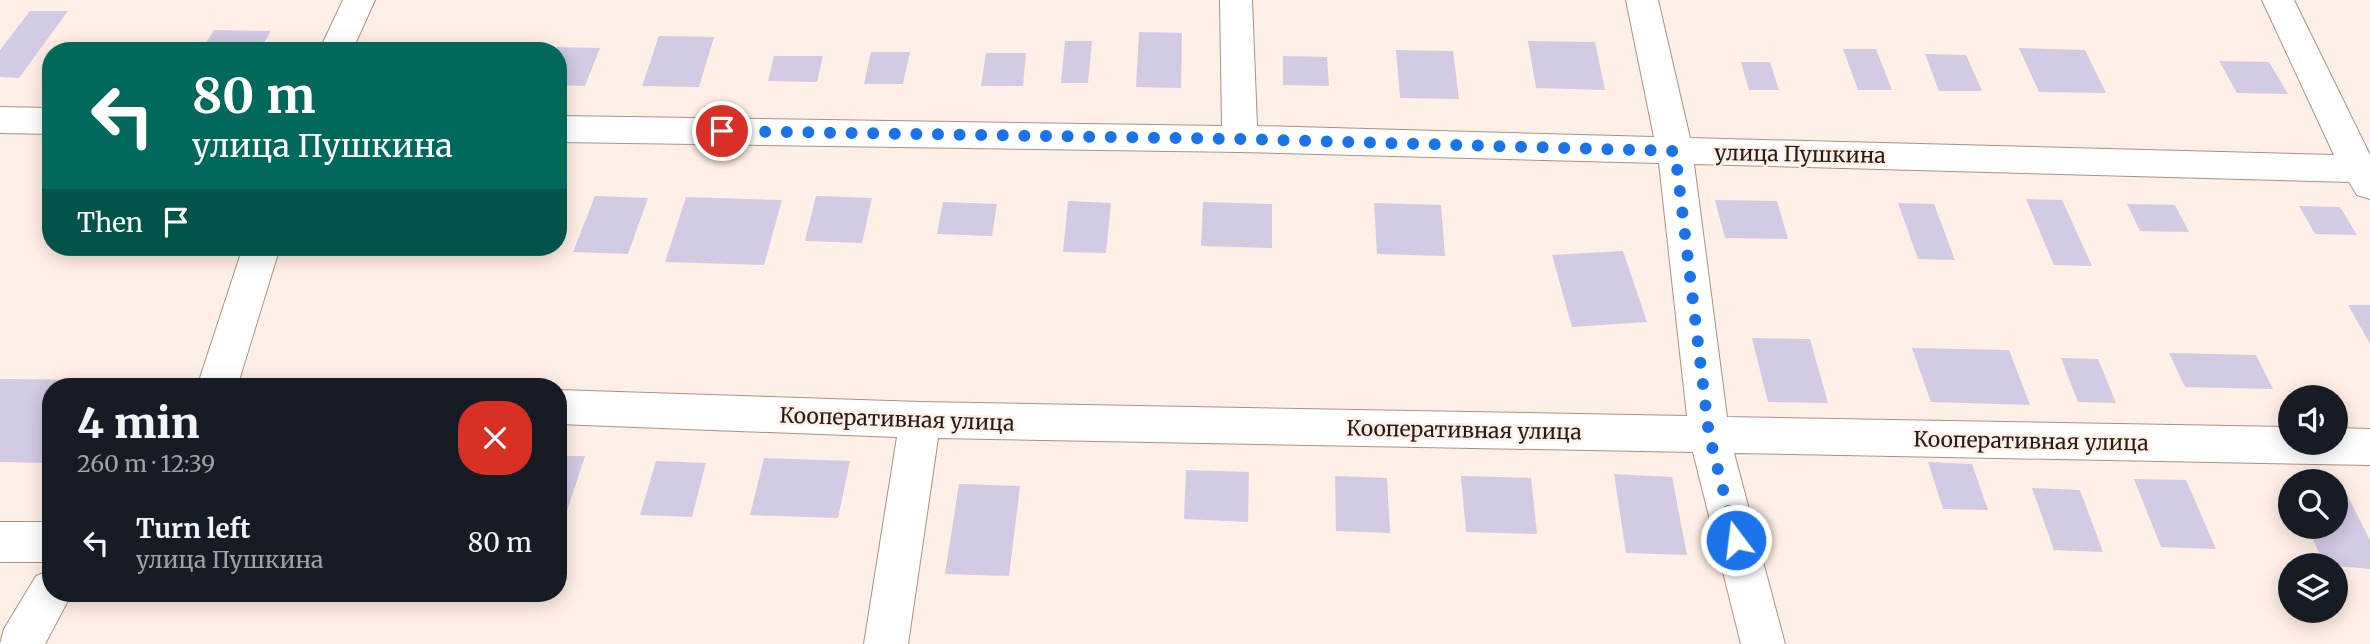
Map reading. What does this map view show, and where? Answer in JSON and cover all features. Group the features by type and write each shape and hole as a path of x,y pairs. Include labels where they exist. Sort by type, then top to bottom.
{"street":[{"path":"339,42 359,0"},
{"path":"1236,0 1240,139"},
{"path":"1642,0 1675,151 1709,435 1763,644"},
{"path":"2278,0 2366,174"},
{"path":"0,120 42,121"},
{"name":"улица Пушкина","path":"567,129 1240,139 2366,174"},
{"path":"220,378 258,256"},
{"name":"Кооперативная улица","path":"567,407 920,420 2370,447"},
{"path":"886,644 920,420"},
{"path":"0,542 42,542"},
{"path":"20,644 45,602"}],"building":[{"path":"30,11 68,11 45,42 42,42 42,47 19,78 0,77 0,50"},
{"path":"214,30 271,31 264,42 207,42"},
{"path":"1139,32 1182,33 1181,88 1136,87"},
{"path":"659,36 714,37 699,87 642,86"},
{"path":"1065,41 1092,41 1088,83 1061,83"},
{"path":"1528,41 1595,42 1605,90 1536,88"},
{"path":"567,47 600,48 585,86 567,85"},
{"path":"2019,48 2085,50 2106,93 2039,92"},
{"path":"1843,49 1876,49 1892,90 1858,90"},
{"path":"1396,50 1453,51 1459,99 1400,98"},
{"path":"871,52 910,52 903,84 864,84"},
{"path":"986,53 1026,53 1023,86 981,86"},
{"path":"1925,54 1966,55 1982,91 1939,91"},
{"path":"774,56 823,56 817,82 768,81"},
{"path":"1283,56 1327,57 1329,86 1283,85"},
{"path":"2219,61 2269,62 2288,94 2237,93"},
{"path":"1741,62 1770,62 1779,90 1749,90"},
{"path":"595,196 648,198 628,254 573,252"},
{"path":"816,196 872,198 862,243 805,241"},
{"path":"686,197 782,200 764,265 665,262"},
{"path":"2026,199 2062,200 2092,266 2054,265"},
{"path":"1715,200 1777,201 1788,239 1725,238"},
{"path":"1068,201 1111,203 1106,253 1063,252"},
{"path":"943,202 997,204 992,236 937,234"},
{"path":"1203,202 1272,204 1272,248 1201,246"},
{"path":"1374,203 1441,205 1445,256 1377,254"},
{"path":"1898,203 1934,204 1955,260 1918,259"},
{"path":"2127,204 2175,205 2189,232 2140,231"},
{"path":"2299,206 2340,207 2357,235 2315,234"},
{"path":"1623,251 1647,322 1572,327 1552,255"},
{"path":"2348,305 2370,305 2370,344"},
{"path":"1752,338 1810,339 1828,403 1768,402"},
{"path":"1912,348 2009,350 2030,405 1931,402"},
{"path":"2169,353 2256,355 2273,389 2185,387"},
{"path":"2061,358 2098,359 2116,403 2078,402"},
{"path":"0,379 42,379 42,463 0,462"},
{"path":"567,456 585,456 567,511"},
{"path":"764,458 850,461 838,518 750,515"},
{"path":"656,461 706,463 692,517 640,515"},
{"path":"1928,462 1972,464 1988,510 1943,509"},
{"path":"1186,470 1249,472 1248,522 1184,519"},
{"path":"1614,474 1672,477 1687,555 1626,553"},
{"path":"1335,476 1387,478 1390,533 1336,531"},
{"path":"1461,476 1531,478 1537,534 1466,532"},
{"path":"2134,479 2186,480 2216,549 2161,547"},
{"path":"959,484 1020,486 1009,576 945,574"},
{"path":"2032,488 2080,490 2103,552 2054,550"},
{"path":"2348,497 2370,540 2370,569 2348,567 2348,553 2319,553 2313,539 2348,539"}],"route":[{"path":"722,131 1240,139 1675,151 1709,435 1736,540"}]}
